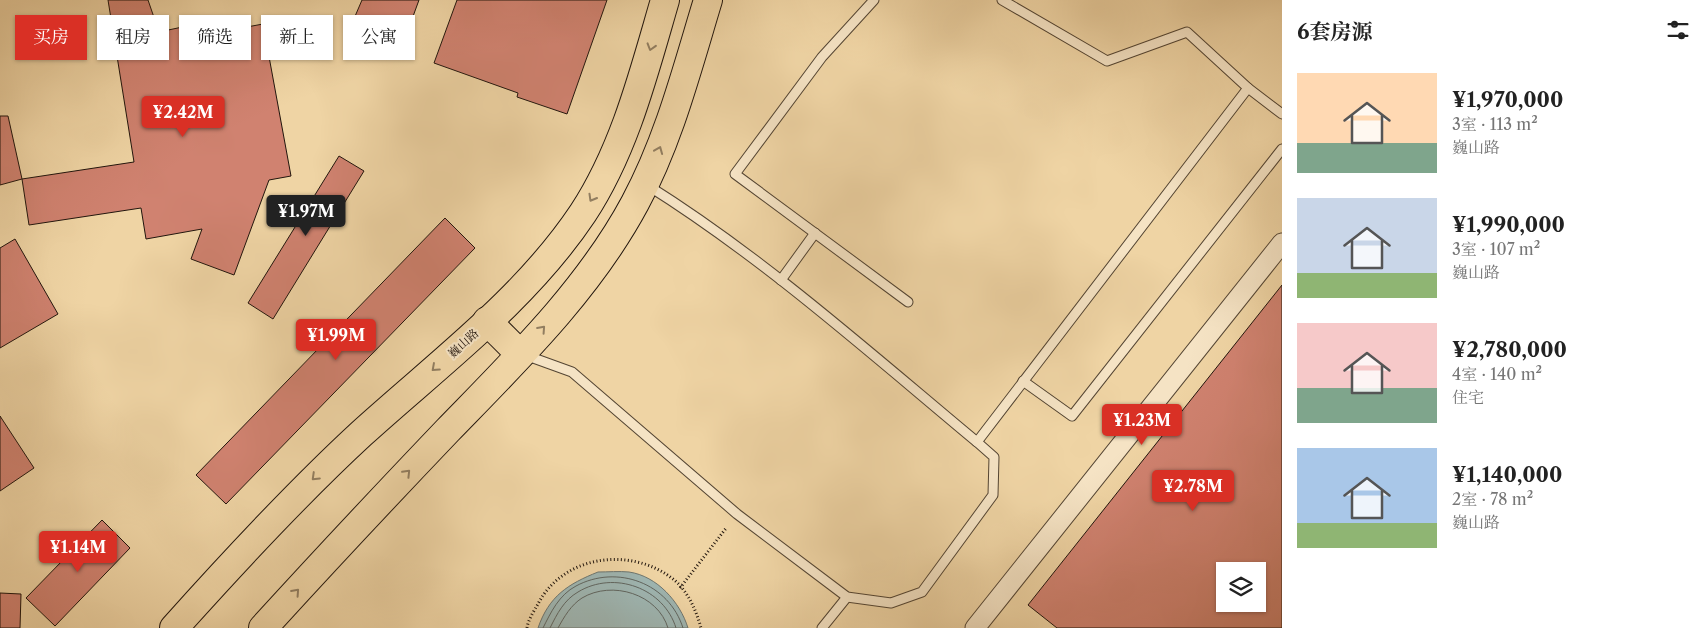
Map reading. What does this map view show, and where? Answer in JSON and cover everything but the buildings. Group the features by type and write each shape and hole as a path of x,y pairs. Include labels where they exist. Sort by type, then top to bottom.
{"highway":[{"name":"巍山路","path":"174,628 305,487 487,321 526,283 566,237 595,192 608,165 632,105 665,0"},
{"path":"263,628 520,354 576,291 598,261 618,232 645,184 671,119 708,0"},
{"path":"608,165 645,184"},
{"path":"487,321 520,354"}],"street":[{"path":"975,628 1282,243"}],"lane":[{"path":"874,0 822,57 735,174 908,302"},
{"path":"1002,0 1107,61 1187,32 1248,88 1282,114"},
{"path":"977,442 1248,88"},
{"path":"1023,381 1072,416 1282,149"},
{"path":"520,354 572,372 737,514 847,597 891,603 922,592 993,495 994,457 781,280 689,212 645,184"},
{"path":"781,280 815,232"},
{"path":"822,628 847,597"}],"path":[{"path":"680,588 737,514"},
{"path":"527,628 544,592 572,569 606,558 642,562 674,580 696,608 701,628"}],"water":[{"path":"598,572 629,572 649,579 673,600 688,628 538,628 548,607 561,592 578,581"}]}
